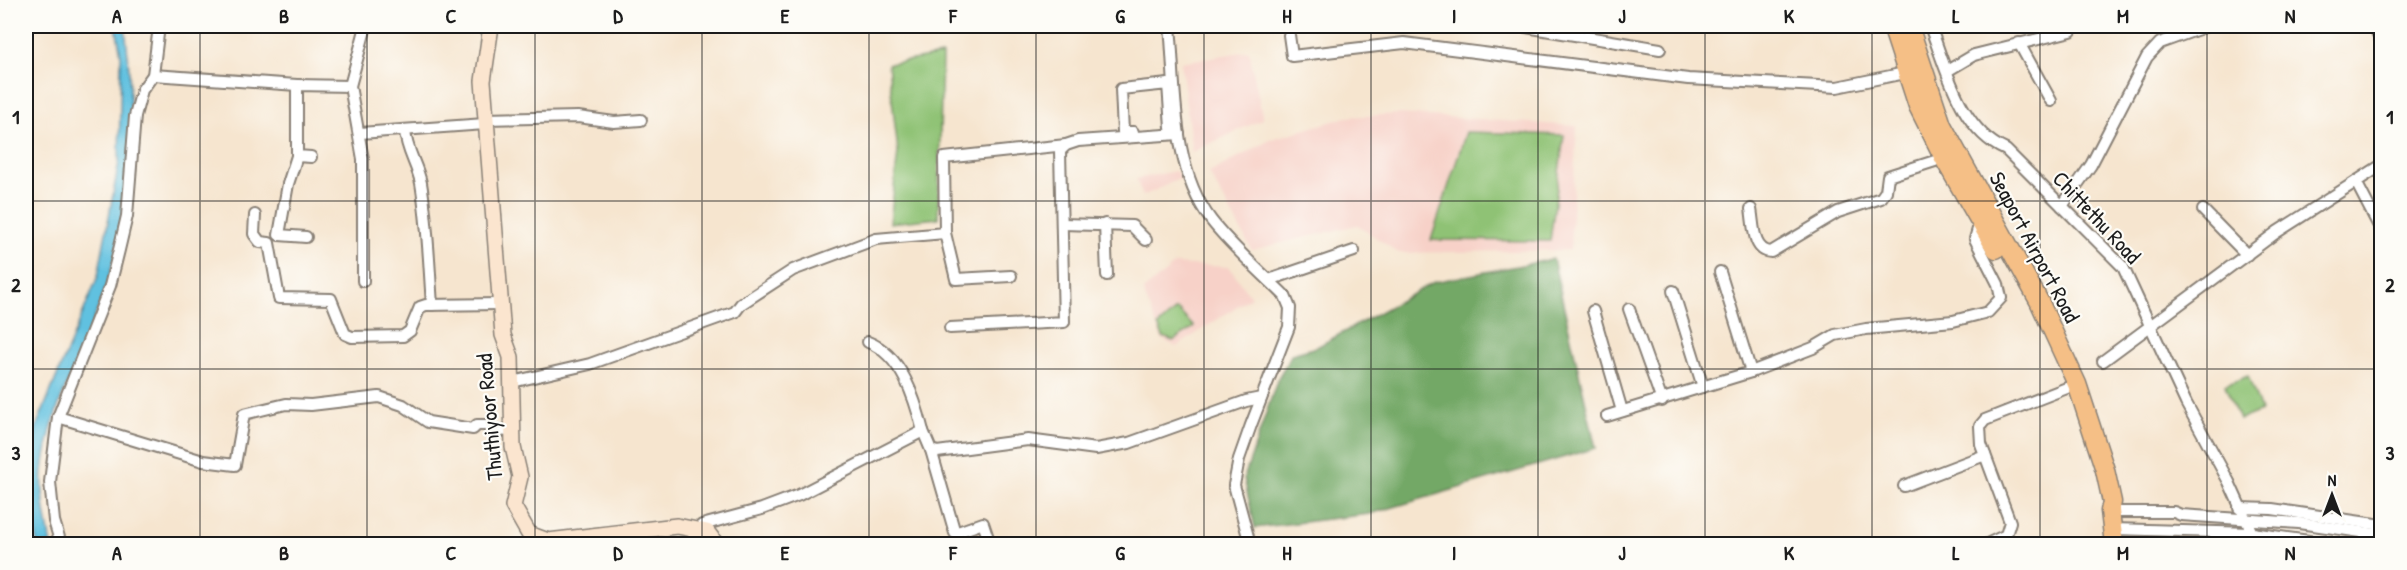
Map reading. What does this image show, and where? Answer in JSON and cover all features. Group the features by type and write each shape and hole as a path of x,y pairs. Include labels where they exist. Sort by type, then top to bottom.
{"main road":[{"name":"Thuthiyoor Road","path":"491,26 483,81 503,334 511,357 513,447 520,477 513,506 529,534 540,541 677,526 707,532 716,544"},
{"path":"1892,26 1914,71"},
{"name":"Seaport Airport Road","path":"1910,26 1914,71 1988,222 2039,301 2102,460 2111,518"}],"street":[{"path":"62,544 54,521 50,482 58,417 110,286 127,216 135,116 142,90 153,75 159,26"},
{"path":"363,281 364,186 360,133 350,86 366,26"},
{"path":"967,27 993,26"},
{"path":"1170,26 1176,130"},
{"path":"1520,26 1660,49"},
{"name":"Chittethu Road","path":"1930,26 1967,115 1994,145 2006,150 2123,267 2186,403 2229,482 2253,539"},
{"path":"2062,206 2091,165 2147,57 2160,43 2206,26"},
{"path":"2374,26 2382,42"},
{"path":"1947,71 1974,54 2071,31"},
{"path":"1289,35 1292,56 1404,43 1689,79 1757,85 1837,87 1914,71"},
{"path":"2019,43 2051,101"},
{"path":"153,75 297,85 350,86"},
{"path":"1176,130 1123,132 1120,89 1168,84 1176,130 1195,190 1211,220 1285,296 1290,308 1289,327 1239,459 1234,485 1250,544"},
{"path":"297,85 297,156 279,235 306,237"},
{"path":"360,133 485,122 578,117 614,122 641,120"},
{"path":"405,130 405,144 420,177 425,207 432,305"},
{"path":"1011,276 956,279 945,233 944,158 1176,130"},
{"path":"950,328 1064,322 1060,151 1066,145"},
{"path":"297,156 311,157"},
{"path":"1752,209 1757,242 1760,248 1771,252 1838,212 1881,198 1886,191 1888,176 1935,161"},
{"path":"2103,361 2277,232 2382,165"},
{"path":"2356,182 2382,232"},
{"path":"2203,210 2247,255"},
{"path":"255,215 254,234 260,242 269,243 279,298 331,299 345,334 352,337 403,336 410,331 420,307 500,304"},
{"path":"1607,416 1751,372 1812,348 1835,335 1866,329 1953,321 1988,312 1999,303 2001,293 1975,239 1978,229 1988,222"},
{"path":"1062,224 1132,226 1146,240"},
{"path":"1105,224 1107,275"},
{"path":"512,381 590,364 735,312 741,304 793,270 876,239 945,233"},
{"path":"1269,279 1353,251"},
{"path":"1720,272 1751,372"},
{"path":"1673,291 1703,387"},
{"path":"1629,309 1662,400"},
{"path":"1593,311 1623,411"},
{"path":"868,342 878,346 905,379 914,396 955,533 983,523 990,544"},
{"path":"1987,544 2006,535 2010,522 1985,455 1980,426 1985,420 2072,386"},
{"path":"58,417 203,460 235,465 244,414 286,404 311,405 378,397 403,405 428,422 473,429 477,425 489,425 490,430 513,431"},
{"path":"931,450 946,451 1028,440 1096,449 1129,443 1246,400 1261,398"},
{"path":"698,531 702,525 762,509 799,495 923,431"},
{"path":"1904,486 1985,455"},
{"path":"2111,518 2131,529 2181,515 2242,513 2272,509 2382,525"},
{"path":"2181,515 2165,511 2157,521 2155,532 2181,530 2253,539 2331,544"},
{"path":"2111,518 2135,513 2181,530"},
{"path":"2242,513 2382,536"}],"shaded area":[{"path":"1249,51 1263,119 1192,152 1181,62"},
{"path":"1400,114 1577,126 1570,250 1399,253 1357,225 1252,250 1209,173 1272,139 1347,117"},
{"path":"1176,171 1181,178 1143,196 1136,179"},
{"path":"1175,264 1229,267 1251,297 1176,347 1162,339 1143,291"}],"green space":[{"path":"942,55 938,218 890,223 898,152 888,64"},
{"path":"1466,132 1564,135 1550,241 1431,240"},
{"path":"1553,259 1596,448 1370,514 1255,528 1244,478 1278,378 1292,354 1317,347 1434,282"},
{"path":"1177,309 1194,327 1173,341 1163,337 1158,326"},
{"path":"2248,376 2261,411 2239,420 2225,385"}],"water":[{"path":"116,26 125,26 130,92 129,160 121,228 104,292 52,425 43,472 45,508 51,544 37,544 31,471 36,427 98,276 119,162 121,56"}]}
